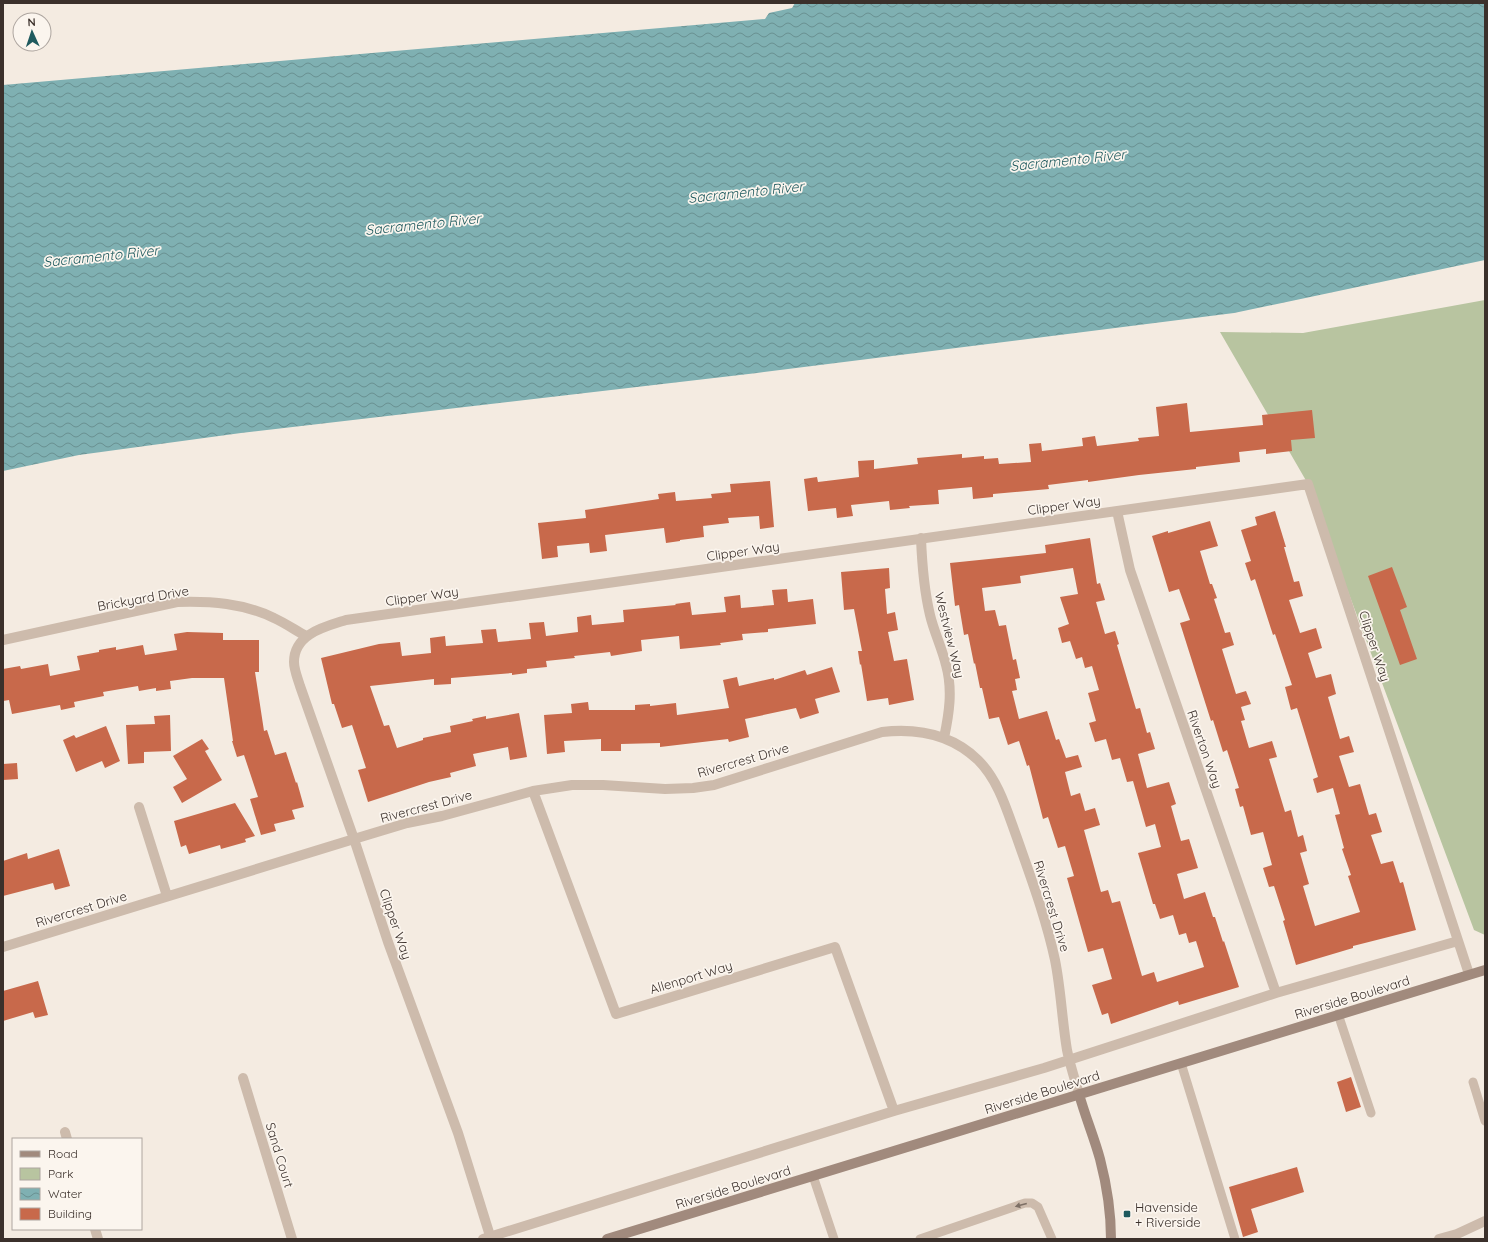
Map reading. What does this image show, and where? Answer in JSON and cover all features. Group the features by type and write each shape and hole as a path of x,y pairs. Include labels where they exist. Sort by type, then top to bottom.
{"main road":[{"name":"Riverside Boulevard","path":"614,1238 1485,970"},
{"path":"1079,1094 1084,1115 1100,1158 1108,1191 1111,1239"}],"street":[{"name":"Clipper Way","path":"488,1238 458,1133 388,942 354,839 300,686 294,663 295,651 306,636 322,628 346,620 1308,484 1468,974"},
{"name":"Riverton Way","path":"1117,511 1130,570 1276,993"},
{"name":"Westview Way","path":"920,538 924,582 930,616 947,666 950,692 949,714 944,738"},
{"name":"Brickyard Drive","path":"3,640 177,602 204,601 228,603 251,609 274,618 306,636"},
{"name":"Rivercrest Drive","path":"3,947 407,823 442,816 533,791 572,785 603,784 665,790 714,785 882,732 901,730 922,732 944,738 960,746 978,760 992,777 1002,796 1042,908 1055,959 1070,1059 1079,1094"},
{"name":"Allenport Way","path":"533,791 616,1014 835,947 894,1111"},
{"path":"139,807 167,896"},
{"path":"488,1238 894,1111 1044,1068 1276,993 1458,941"},
{"name":"Sand Court","path":"243,1078 292,1239"},
{"path":"1439,1239 1457,1234 1485,1221"}],"lane":[{"path":"1338,1014 1371,1113"},
{"path":"1181,1063 1235,1239"},
{"path":"1473,1082 1485,1121"},
{"path":"813,1176 834,1239"},
{"path":"920,1239 1025,1203 1032,1203 1038,1207 1052,1239"}],"green space":[{"path":"1485,300 1485,935 1474,930 1308,484 1220,332 1303,333"}],"water":[{"name":"Sacramento River","path":"795,3 1485,3 1485,260 1234,313 757,373 241,433 79,455 3,471 3,85 765,19 769,13 792,8"}],"building":[{"path":"1187,403 1190,432 1263,425 1262,415 1312,410 1315,438 1291,440 1292,451 1266,454 1266,449 1239,452 1240,462 1196,467 1196,469 1088,482 1088,480 1048,485 1049,489 993,494 993,497 973,499 972,487 938,490 939,504 909,506 910,508 890,510 889,501 851,505 853,516 837,518 836,508 808,511 804,479 817,477 818,482 859,477 858,461 874,460 874,469 918,464 917,458 962,454 962,458 984,456 984,459 998,458 999,464 1031,462 1029,444 1041,443 1042,451 1083,446 1082,438 1095,436 1097,446 1139,441 1138,438 1159,436 1156,407"},
{"path":"770,481 774,527 760,529 759,516 728,518 729,523 703,526 704,537 666,543 664,528 605,535 607,551 590,553 589,543 557,546 558,557 542,559 538,523 586,518 585,510 659,499 658,494 675,492 676,501 712,498 711,494 731,492 730,484"},
{"path":"1275,511 1286,547 1284,547 1294,582 1299,581 1303,596 1289,600 1300,633 1316,628 1322,648 1308,653 1316,678 1331,674 1336,694 1328,697 1340,739 1349,736 1354,752 1339,756 1349,787 1360,784 1369,815 1376,813 1382,832 1371,835 1381,864 1393,861 1400,883 1403,882 1416,930 1353,946 1353,948 1296,965 1283,921 1285,920 1274,886 1269,887 1263,868 1272,865 1263,832 1251,835 1243,806 1240,807 1235,789 1239,788 1227,750 1223,752 1213,720 1211,721 1180,623 1190,620 1179,589 1169,592 1152,536 1210,521 1218,546 1200,551 1210,584 1212,584 1217,598 1214,599 1225,633 1230,632 1234,645 1222,649 1236,694 1246,691 1251,704 1241,707 1245,720 1241,721 1249,748 1272,741 1277,757 1269,759 1285,812 1291,810 1298,837 1303,835 1307,851 1300,853 1309,884 1303,886 1315,926 1360,912 1348,876 1351,875 1342,849 1344,848 1335,815 1340,814 1333,788 1317,793 1313,779 1318,777 1297,708 1291,710 1285,687 1292,685 1275,634 1273,635 1255,579 1251,581 1245,563 1251,561 1241,530 1257,525 1255,517"},
{"path":"1090,538 1097,584 1100,583 1105,600 1096,602 1105,634 1115,631 1119,644 1117,645 1136,709 1140,708 1147,733 1150,732 1155,749 1138,754 1147,788 1169,782 1176,804 1171,806 1181,841 1189,839 1198,868 1177,874 1184,899 1205,892 1213,917 1215,917 1223,942 1224,941 1239,987 1179,1005 1178,1001 1111,1024 1108,1013 1102,1015 1092,985 1112,979 1103,948 1088,952 1067,878 1074,876 1065,846 1058,848 1048,817 1043,819 1029,765 1027,766 1019,741 1008,745 999,717 989,719 982,688 980,688 975,663 974,664 968,634 964,635 959,605 955,606 950,563 1046,553 1045,545","holes":["1073,568 1078,594 1060,597 1069,624 1058,628 1062,643 1070,641 1076,659 1082,657 1085,668 1092,666 1099,690 1088,693 1096,721 1089,723 1095,742 1106,739 1112,760 1120,758 1127,782 1133,781 1146,827 1155,824 1161,847 1138,853 1153,904 1155,904 1160,919 1173,915 1179,935 1186,933 1189,943 1196,941 1204,967 1157,982 1154,972 1142,976 1120,901 1112,903 1108,890 1101,892 1084,830 1100,825 1095,808 1085,811 1080,793 1071,796 1065,772 1082,767 1078,755 1066,758 1059,739 1056,740 1047,711 1019,719 1012,691 1017,690 1015,679 1020,678 1016,659 1013,660 1006,625 999,626 995,610 985,611 982,588 1021,583 1020,576"]},
{"path":"1392,567 1407,607 1400,610 1417,659 1400,665 1368,576"},
{"path":"889,568 890,588 885,589 887,614 895,612 898,630 888,632 894,661 907,659 914,700 889,705 888,698 867,701 858,651 862,651 854,609 844,610 841,572"},
{"path":"787,589 788,602 813,599 816,624 768,629 768,632 742,634 743,640 720,643 721,645 680,649 679,636 641,640 642,651 611,656 610,652 574,656 575,658 546,661 547,667 527,669 527,673 451,678 451,684 434,685 434,679 370,686 384,726 389,725 397,748 423,740 423,738 451,732 450,726 473,721 472,719 486,716 486,719 519,713 527,757 510,760 508,747 473,754 476,766 450,773 451,777 429,782 368,802 358,770 366,768 352,725 342,728 334,704 332,704 321,658 379,644 400,642 402,656 431,653 430,638 445,636 446,646 483,643 481,630 496,629 498,642 531,639 529,623 544,622 546,636 578,632 577,617 591,615 592,625 624,622 623,610 676,605 675,604 690,602 692,615 726,612 724,597 740,595 741,608 774,605 772,590"},
{"path":"187,632 223,633 223,640 259,640 259,672 255,672 264,731 267,730 275,755 286,752 304,807 292,810 295,819 274,824 276,831 261,835 250,799 258,797 244,755 237,757 232,741 224,678 192,678 170,681 171,689 156,691 156,688 139,691 138,686 103,692 104,696 74,702 75,707 61,710 60,705 12,714 9,700 3,701 3,669 20,666 21,669 48,664 50,676 80,670 77,656 116,647 116,650 143,645 145,655 177,650 174,634"},
{"path":"832,667 840,692 815,699 819,713 800,719 796,708 745,719 749,737 729,742 728,739 660,747 660,743 621,744 621,751 601,751 601,739 564,741 565,752 547,754 544,715 572,713 571,704 588,702 589,710 635,710 635,705 650,704 650,706 676,703 677,715 729,708 723,680 737,677 739,686 774,678 774,680 805,670 807,675"},
{"path":"170,715 171,751 144,752 144,763 128,764 126,725 155,724 154,716"},
{"path":"106,726 120,761 105,768 102,761 76,772 63,740 74,735 76,738"},
{"path":"202,739 209,749 205,751 222,780 182,803 173,787 187,779 173,756"},
{"path":"17,763 18,779 3,780 3,764"},
{"path":"235,803 255,836 245,839 246,842 221,849 220,845 189,854 186,845 181,847 174,821"},
{"path":"59,849 70,886 55,890 53,883 3,896 3,861 27,853 28,859"},
{"path":"38,981 48,1015 35,1018 33,1012 3,1021 3,991"},
{"path":"1351,1077 1361,1107 1346,1112 1337,1082"},
{"path":"1297,1167 1304,1192 1251,1209 1258,1232 1243,1237 1229,1187"}],"place":[{"name":"Havenside + Riverside","path":"1127,1214"}]}
